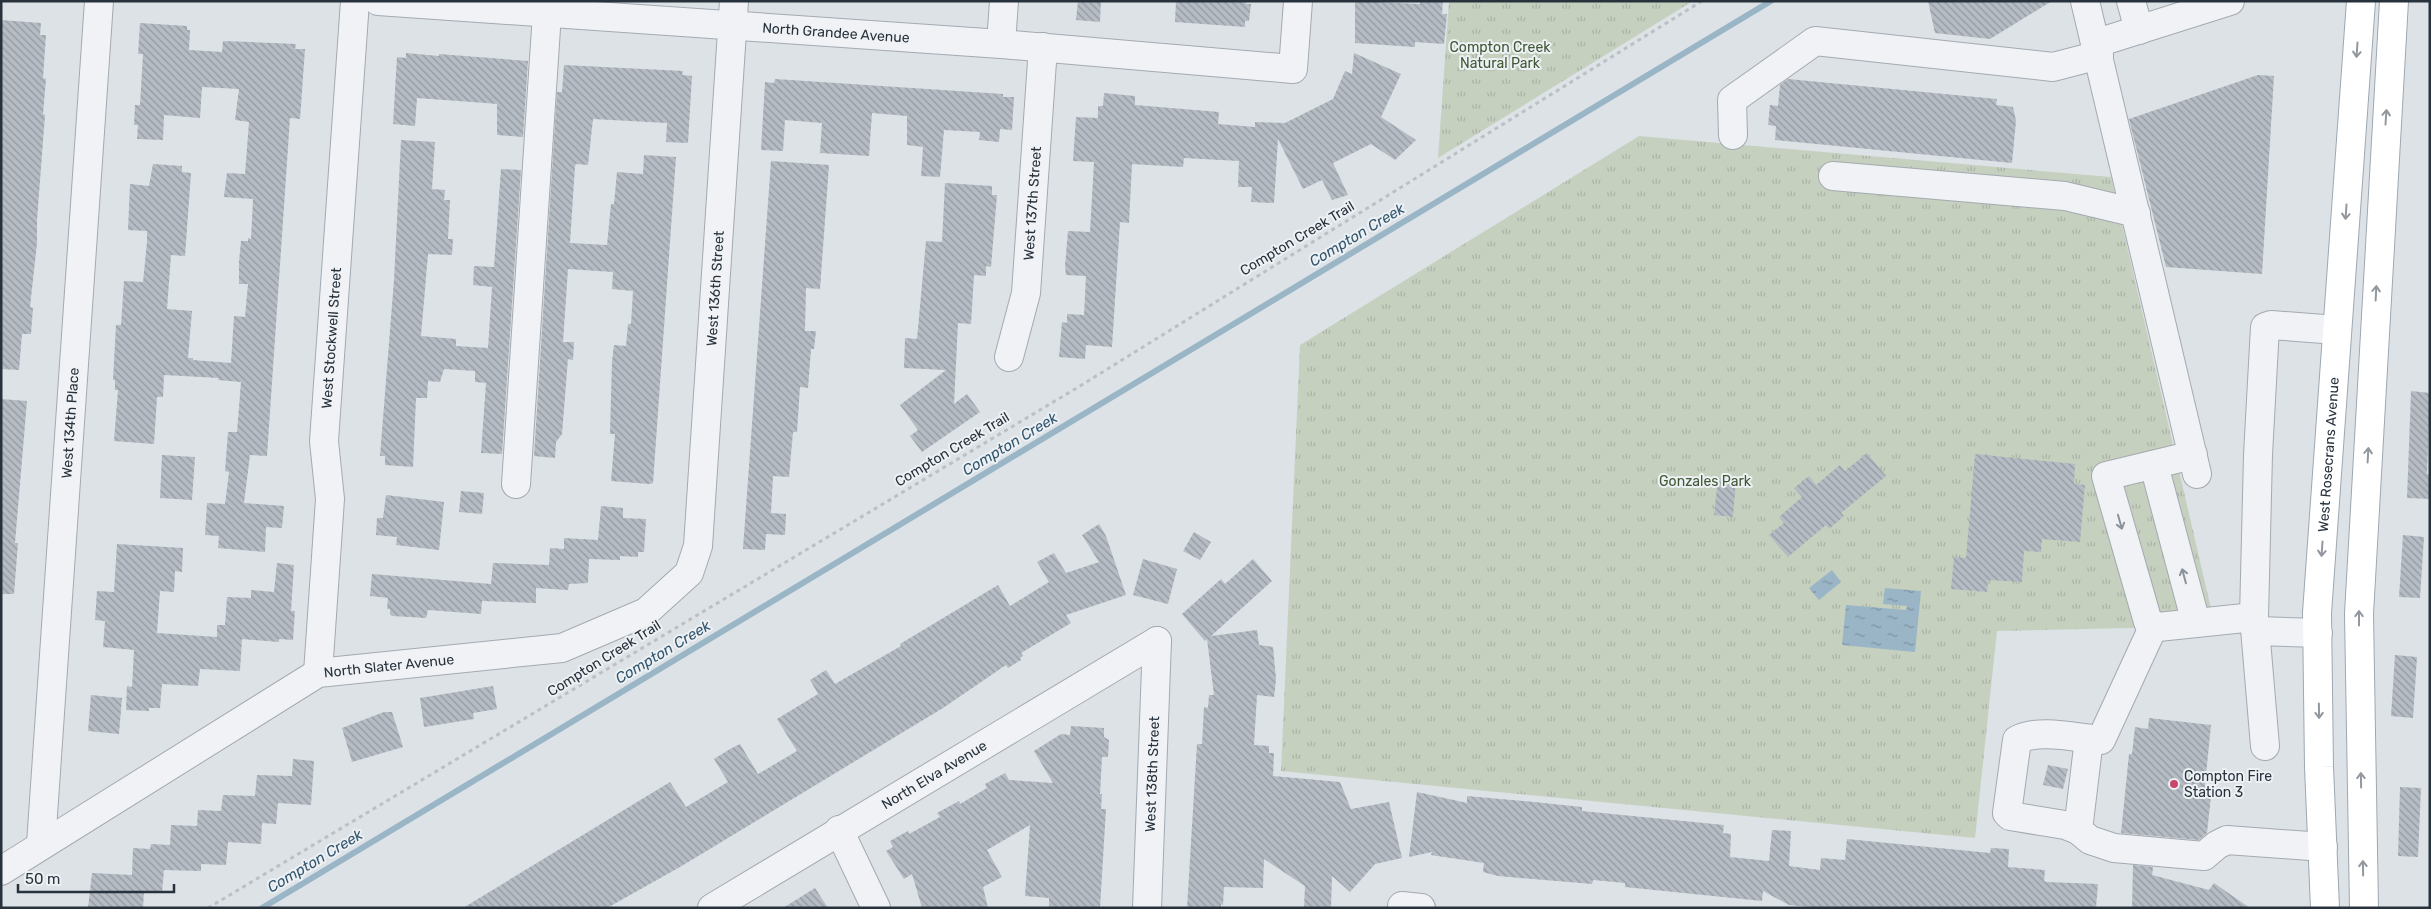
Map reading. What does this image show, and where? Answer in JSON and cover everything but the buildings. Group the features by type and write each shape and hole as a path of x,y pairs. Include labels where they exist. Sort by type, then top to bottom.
{"main road":[{"name":"West Rosecrans Avenue","path":"2325,908 2318,633 2337,330 2361,1"},
{"path":"2364,908 2359,614 2394,1"},
{"path":"2322,838 2362,829"}],"street":[{"name":"West 134th Place","path":"41,844 99,1"},
{"name":"West Stockwell Street","path":"318,673 330,499 324,441 355,1"},
{"name":"North Grandee Avenue","path":"378,1 548,13 733,14 1001,44 1294,69 1298,1"},
{"path":"1001,44 1004,1"},
{"path":"2085,1 2098,49 2195,465 2154,465 2106,476 2151,624 2101,740 2045,735 2025,736 2017,740 2008,814 2010,816 2064,825 2078,830 2090,840 2114,848 2204,856 2216,845 2227,840 2322,838"},
{"path":"2131,1 2139,30"},
{"path":"1733,135 1732,100 1815,41 2053,67 2198,6 2230,1"},
{"path":"516,484 548,13"},
{"name":"West 136th Street","path":"689,573 698,536 733,14"},
{"name":"West 137th Street","path":"1010,357 1026,292 1043,47"},
{"path":"1833,176 2065,196 2136,214"},
{"path":"2265,746 2255,624 2258,455 2265,327 2271,325 2337,330"},
{"path":"2154,465 2196,623"},
{"name":"North Slater Avenue","path":"1,870 318,673 562,648 646,612 689,573"},
{"path":"2151,624 2158,627 2196,623 2255,624 2318,633"},
{"name":"North Elva Avenue","path":"712,908 839,830 1156,642"},
{"name":"West 138th Street","path":"1147,908 1156,642"},
{"path":"2078,830 2089,739"},
{"path":"839,830 876,908"},
{"path":"1402,908 1402,906 1421,908"}],"path":[{"name":"Compton Creek Trail","path":"208,908 1080,386 1702,1"}],"green space":[{"name":"Compton Creek Natural Park","path":"1449,1 1693,1 1438,158"},
{"name":"Gonzales Park","path":"1639,136 2111,177 2215,626 1997,631 1975,838 1281,771 1300,345"}],"water":[{"path":"1832,570 1841,582 1819,600 1809,588"},
{"path":"1885,588 1921,591 1915,652 1842,645 1846,605 1906,610 1907,606 1883,604"}],"waterway":[{"name":"Compton Creek","path":"262,908 1771,1"}],"place":[{"name":"Compton Fire Station 3","path":"2174,784"}]}
